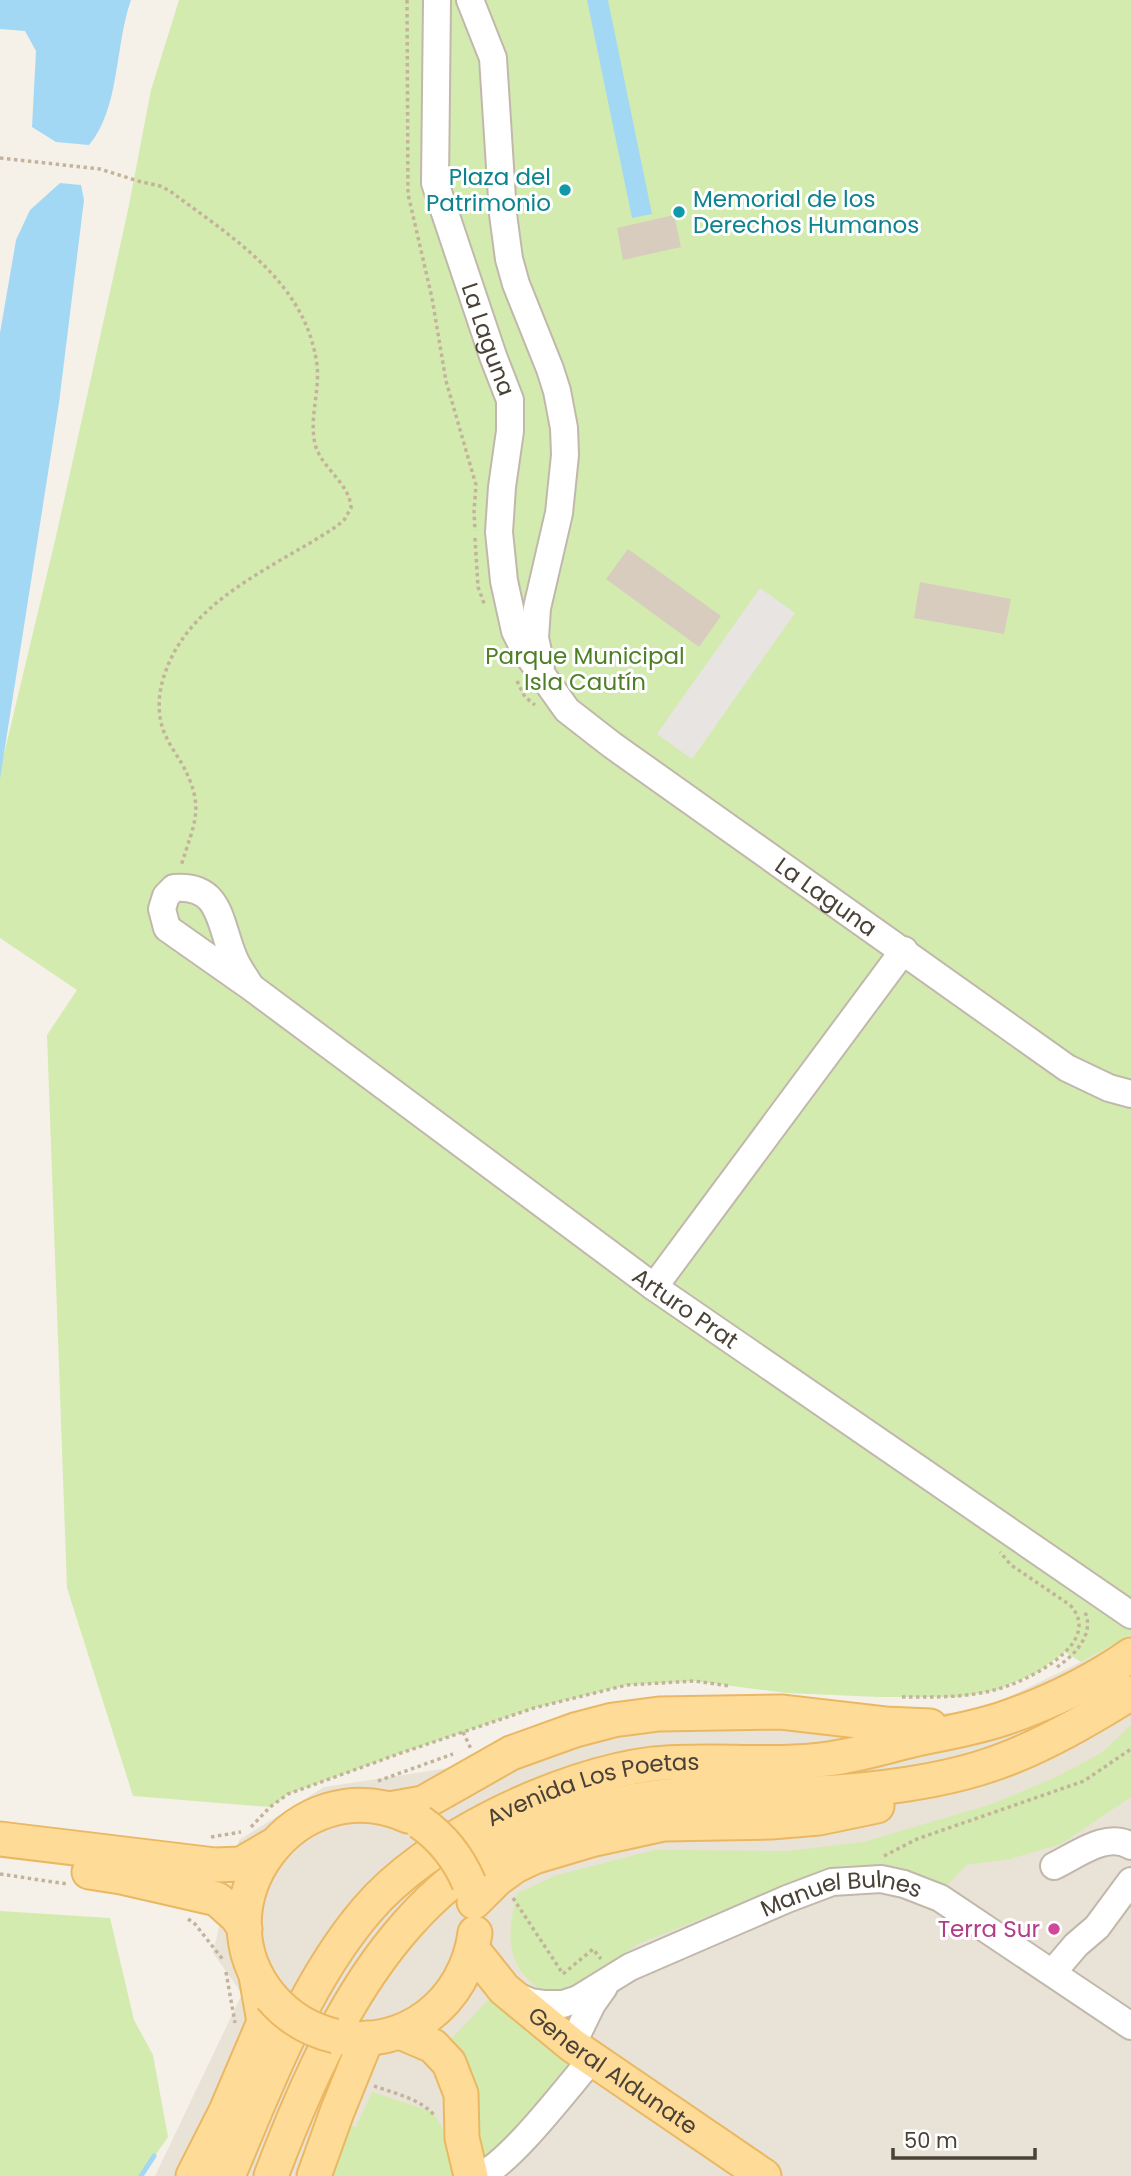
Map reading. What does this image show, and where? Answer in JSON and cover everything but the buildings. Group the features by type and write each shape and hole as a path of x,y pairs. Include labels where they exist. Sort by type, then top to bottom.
{"main road":[{"name":"Avenida Los Poetas","path":"228,2176 280,2055 315,1983 366,1910 411,1868 450,1840 543,1794 614,1772 653,1764 826,1760 967,1729 1005,1718 1053,1699 1131,1656"},
{"name":"Avenida Los Poetas","path":"271,2176 350,2001 370,1969 432,1896 479,1860 537,1830 597,1809 627,1802 694,1794 814,1793 944,1777 998,1762 1067,1730 1131,1693"},
{"path":"389,1810 423,1803 511,1753 575,1730 613,1720 659,1714 781,1712 884,1724 967,1729"},
{"path":"472,1892 534,1857 591,1840 664,1824 771,1822 819,1818 876,1807 930,1790 998,1762"},
{"path":"0,1860 231,1866 250,1861 290,1829 327,1810 369,1806 389,1810 420,1822 446,1843 456,1856 472,1892 475,1934 468,1969 437,2009 400,2032 367,2039 335,2036 300,2022 263,1985 247,1952 247,1895 257,1867 272,1846"},
{"path":"0,1839 118,1865 217,1899 237,1917 245,1929"},
{"name":"General Aldunate","path":"473,1950 488,1972 508,1993 582,2052 764,2176"},
{"path":"192,2176 226,2111 264,2022 263,1985"},
{"path":"400,2032 433,2046 449,2063 461,2094 461,2138 471,2176"},
{"path":"314,2176 367,2039"}],"street":[{"name":"La Laguna","path":"437,0 435,183 510,400 510,431 499,532 504,581 515,631 525,651 567,709 612,745 1067,1068 1109,1088 1131,1094"},
{"name":"La Laguna","path":"470,0 493,58 503,214 509,259 516,284 554,380 564,428 565,455 559,513 537,608 535,638 543,673"},
{"name":"Arturo Prat","path":"251,987 234,960 216,905 204,892 186,887 174,888 166,896 162,909 167,928 251,987 654,1287 1125,1611"},
{"path":"654,1287 904,950"},
{"path":"1054,1866 1106,1841 1119,1841 1131,1846"},
{"name":"Manuel Bulnes","path":"508,1993 531,2002 563,2004 578,1999 612,1977 787,1899 832,1882 881,1879 904,1884 940,1898 1131,2026"},
{"path":"1053,1972 1076,1945 1097,1927 1131,1881"},
{"path":"480,2176 491,2171 519,2143 582,2052 592,2004 612,1977"}],"path":[{"path":"407,0 408,194 432,298 446,382 476,485 474,512 478,587 487,612"},
{"path":"0,158 100,169 160,186 243,245 286,292 305,321 314,351 318,379 313,437 316,449 351,502 351,508 344,520 337,526 247,581 209,609 189,630 167,667 159,696 162,726 187,774 194,791 196,808 191,838 174,888"},
{"path":"513,674 526,697"},
{"path":"1001,1555 1011,1565 1070,1605 1078,1614"},
{"path":"881,1857 917,1839 1084,1781 1131,1749"},
{"path":"0,1874 75,1885"},
{"path":"513,1898 563,1974 593,1949 612,1977"},
{"path":"179,1914 195,1924 223,1960 236,2032"},
{"path":"369,2084 416,2102 429,2109 436,2118"}],"shaded area":[{"path":"760,588 795,613 692,759 657,734"},
{"path":"1131,1635 1131,2176 155,2176 242,1994 213,1953 239,1840 324,1787 462,1766 583,1725 978,1712"}],"green space":[{"name":"Parque Municipal Isla Cautín","path":"179,0 1131,0 1131,1635 1081,1662 1065,1652 1036,1673 997,1690 959,1697 786,1693 694,1681 627,1685 534,1708 401,1753 288,1794 270,1807 133,1796 67,1588 47,1035 77,990 0,938 0,771 57,532 128,210 151,90"},
{"path":"1131,1725 1131,1797 1061,1844 1010,1859 966,1865 944,1889 891,1868 845,1865 812,1875 638,1944 569,1992 546,1995 523,1973 516,1962 512,1950 511,1924 517,1893 557,1875 654,1850 789,1851 863,1842 992,1804 1056,1777 1101,1753"},
{"path":"0,1911 110,1918 134,2020 153,2055 168,2137 141,2176 0,2176"},
{"path":"493,1995 517,2022 578,2064 484,2162 449,2041"},
{"path":"372,2092 433,2112 471,2176 329,2176 347,2125 356,2127"}],"water":[{"path":"0,0 131,0 112,95 99,130 89,145 56,142 32,127 36,51 25,31 0,29"},
{"path":"587,0 608,0 652,214 632,218"},
{"path":"60,183 81,185 84,200 59,403 0,779 0,333 16,240 30,210"}],"waterway":[{"path":"141,2176 154,2156"}],"place":[{"name":"Plaza del Patrimonio","path":"565,190"},
{"name":"Memorial de los Derechos Humanos","path":"679,212"},
{"name":"Terra Sur","path":"1054,1929"}]}
